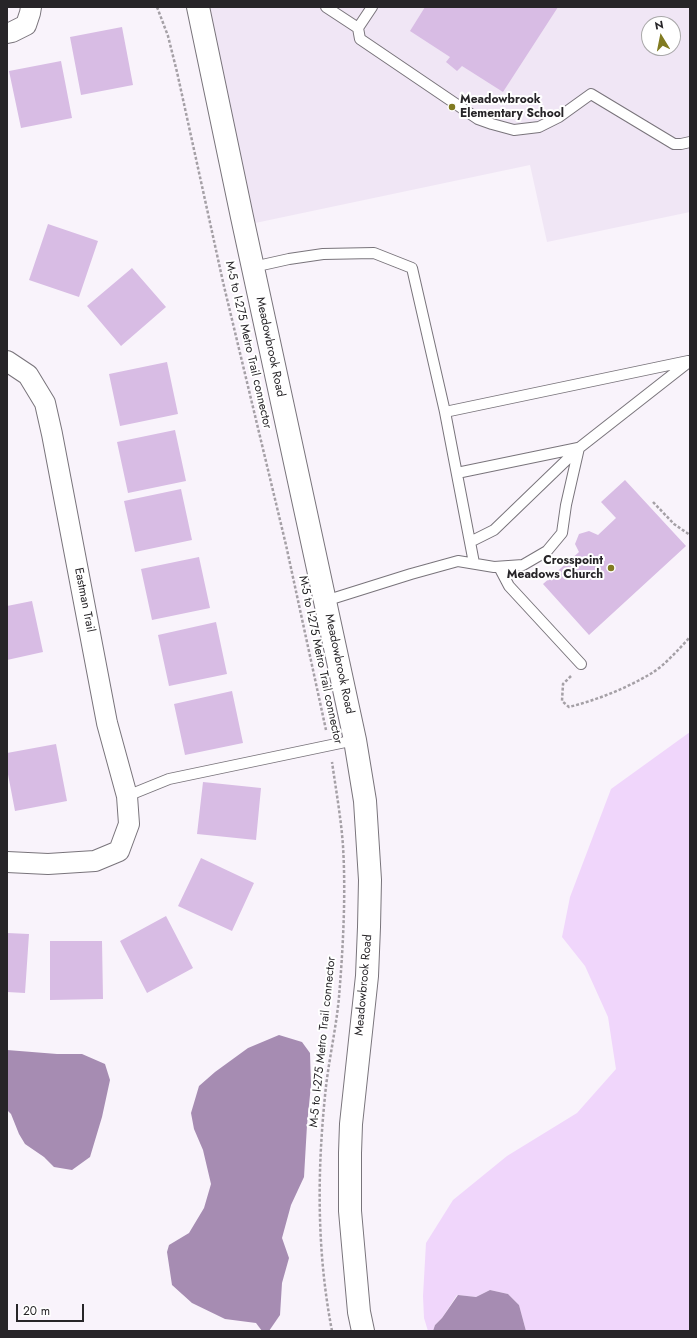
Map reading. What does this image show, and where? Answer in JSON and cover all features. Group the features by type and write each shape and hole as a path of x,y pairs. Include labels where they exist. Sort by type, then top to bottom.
{"street":[{"path":"7,33 26,25 31,7"},
{"name":"Meadowbrook Road","path":"198,7 355,740 365,801 370,880 367,976 351,1124 350,1153 350,1211 359,1312 363,1331"},
{"name":"Eastman Trail","path":"7,361 28,375 45,403 107,723 127,796 129,824 118,851 95,860 48,864 7,862"}],"lane":[{"path":"326,7 358,28"},
{"path":"372,7 358,28 360,39 478,119 514,130 539,127 559,117 591,94 674,144 690,142"},
{"path":"253,267 289,259 323,254 374,253 412,268 445,412 474,563"},
{"path":"445,412 690,361"},
{"path":"470,542 494,530 579,448 690,361"},
{"path":"457,473 579,448"},
{"path":"325,601 458,561 494,567 523,565 548,551 562,533 566,505 579,448"},
{"path":"499,567 509,586 581,664"},
{"path":"127,796 169,779 355,740"}],"path":[{"name":"M-5 to I-275 Metro Trail connector","path":"157,7 168,36 177,72 225,289 286,545 323,720 330,745 340,815 343,846 343,877 339,998 325,1095 319,1199 322,1256 327,1307 332,1331"},
{"path":"653,502 674,524 690,535"},
{"path":"581,664 563,684 562,701 569,707 596,700 653,672 679,650 690,637"}],"shaded area":[{"name":"Meadowbrook Elementary School","path":"193,7 690,7 690,212 547,242 530,165 241,226"},
{"path":"690,732 690,1331 526,1331 519,1305 508,1294 490,1290 476,1297 457,1295 442,1318 435,1325 433,1331 428,1331 424,1318 423,1296 426,1243 453,1200 507,1156 577,1113 616,1069 608,1017 585,966 562,937 570,897 611,789"},
{"path":"279,1035 302,1042 310,1053 311,1085 304,1177 291,1205 282,1238 289,1258 282,1283 280,1315 269,1331 262,1331 256,1323 225,1319 192,1303 172,1285 167,1252 169,1245 189,1233 204,1208 211,1184 203,1150 194,1129 191,1113 199,1086 215,1072 248,1048"},
{"path":"7,1050 57,1054 82,1054 105,1064 110,1080 102,1117 90,1157 72,1170 54,1167 44,1157 25,1144 19,1134 11,1114 7,1110"},
{"path":"490,1290 508,1294 519,1305 526,1331 433,1331 435,1325 442,1318 458,1295 476,1297"}],"building":[{"path":"425,7 558,7 503,92 462,66 457,71 446,62 450,57 410,31"},
{"path":"122,27 133,85 81,95 70,37"},
{"path":"61,61 72,118 21,128 9,71"},
{"path":"48,224 98,241 79,297 29,280"},
{"path":"132,268 166,307 121,346 87,306"},
{"path":"167,362 178,414 120,426 109,374"},
{"path":"175,430 186,481 128,493 117,442"},
{"name":"Crosspoint Meadows Church","path":"625,480 686,546 589,635 543,584 579,552 575,544 579,534 589,531 598,535 616,518 601,502"},
{"path":"181,489 192,540 135,552 124,501"},
{"path":"199,557 210,608 152,620 141,569"},
{"path":"32,601 43,652 7,660 7,606"},
{"path":"216,622 227,674 169,686 158,635"},
{"path":"232,691 243,743 185,755 174,704"},
{"path":"56,744 67,801 15,811 7,769 7,753"},
{"path":"203,782 261,788 256,840 197,834"},
{"path":"201,858 254,883 232,931 178,906"},
{"path":"166,916 193,968 147,993 120,941"},
{"path":"7,933 29,934 25,993 7,992"},
{"path":"50,941 102,941 103,999 50,1000"}],"place":[{"name":"Meadowbrook Elementary School","path":"452,107"},
{"name":"Crosspoint Meadows Church","path":"611,568"}]}
